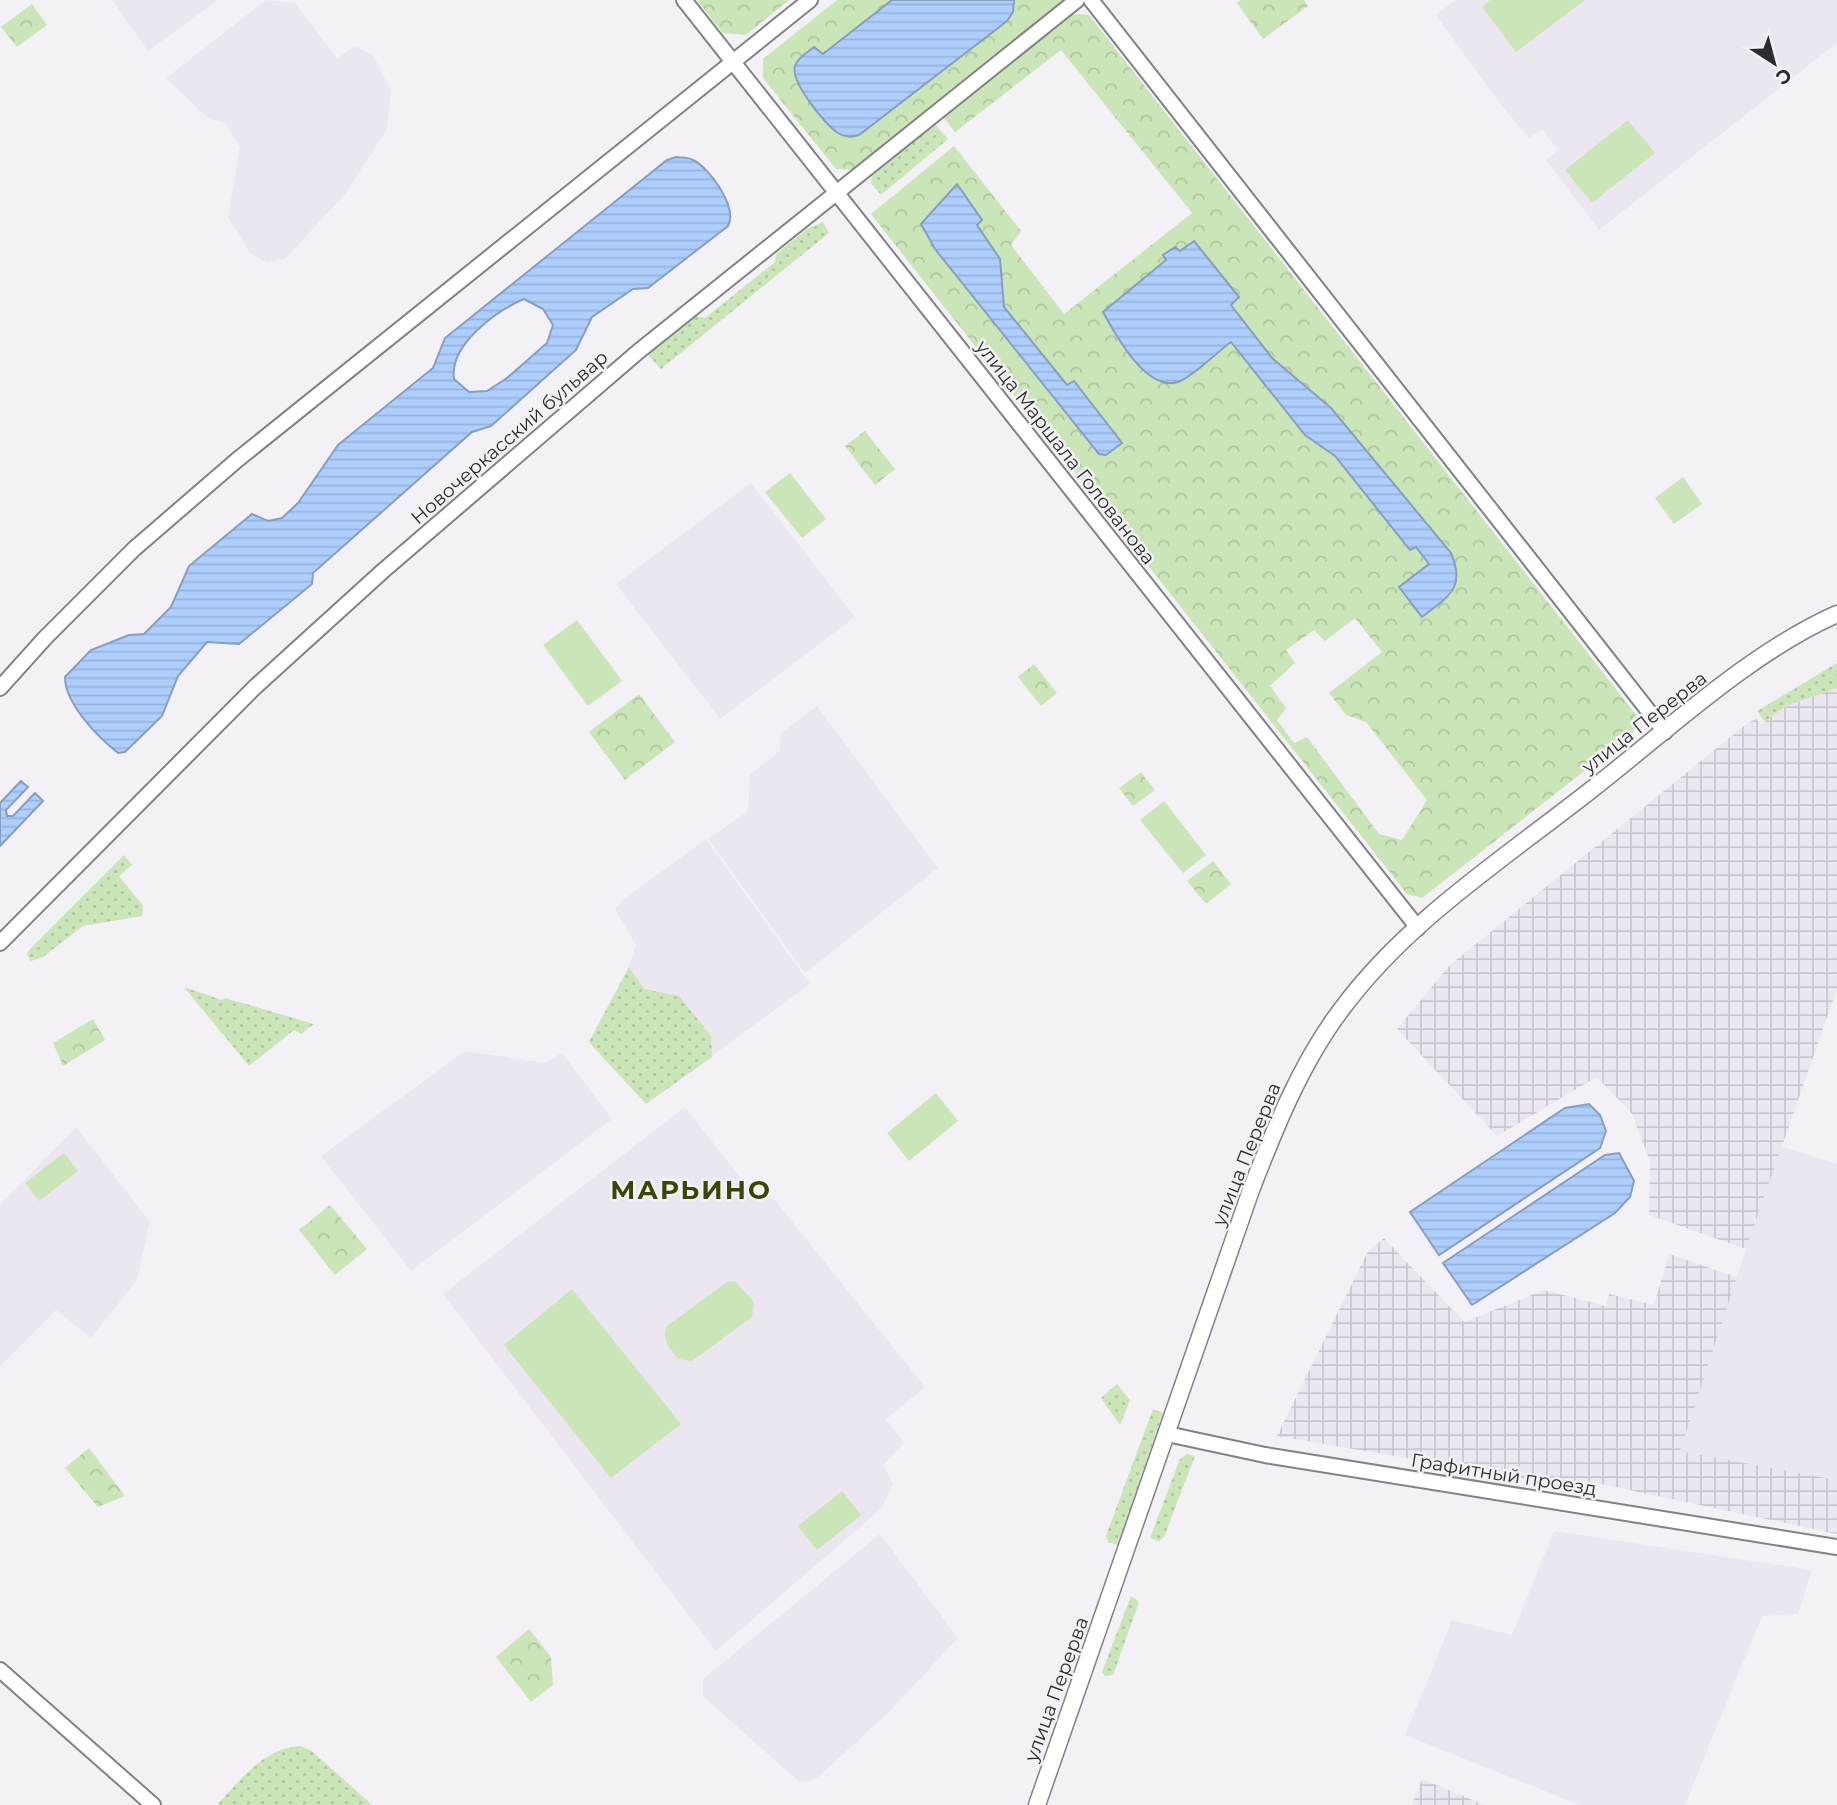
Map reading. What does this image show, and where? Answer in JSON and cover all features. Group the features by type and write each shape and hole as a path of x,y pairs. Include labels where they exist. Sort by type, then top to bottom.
{"main road":[{"name":"улица Перерва","path":"1037,1805 1277,1125 1338,1013 1418,928 1771,650 1837,614"}],"street":[{"name":"улица Маршала Голованова","path":"684,0 1418,928"},
{"path":"0,688 45,638 134,549 237,460 810,0"},
{"name":"Новочеркасский бульвар","path":"0,943 255,687 384,570 639,351 1077,0"},
{"path":"1091,0 1665,732"},
{"name":"Графитный проезд","path":"1167,1434 1265,1455 1837,1547"},
{"path":"0,1670 153,1805"}],"shaded area":[{"path":"112,0 218,0 148,51"},
{"path":"266,0 295,3 337,58 355,46 373,55 391,91 387,129 345,194 285,259 268,263 250,253 228,217 240,147 225,123 209,119 166,78"},
{"path":"1455,0 1837,0 1837,43 1599,230 1546,160 1558,150 1542,129 1529,138 1498,101 1436,15"},
{"path":"751,483 855,617 720,719 616,584"},
{"path":"1837,688 1837,989 1746,1249 1649,1215 1650,1161 1632,1114 1597,1077 1497,1136 1397,1029 1450,965 1744,726 1756,718 1761,725 1786,706"},
{"path":"817,706 938,868 805,973 708,839 748,811 750,775 779,751 781,733"},
{"path":"706,839 810,984 646,1104 589,1042 629,967 636,945 615,909 624,899"},
{"path":"465,1051 544,1063 562,1053 612,1119 411,1271 321,1156"},
{"path":"685,1107 760,1203 770,1194 925,1387 886,1419 904,1443 883,1465 893,1484 882,1508 716,1651 443,1294"},
{"path":"76,1127 150,1222 137,1280 91,1338 56,1310 0,1366 0,1205"},
{"path":"1780,1146 1837,1164 1837,1480 1679,1451"},
{"path":"1384,1238 1464,1322 1544,1290 1606,1306 1609,1294 1654,1305 1669,1254 1737,1277 1680,1451 1837,1480 1837,1534 1601,1484 1558,1484 1277,1436 1367,1253"},
{"path":"1554,1531 1812,1570 1798,1614 1762,1616 1685,1805 1580,1805 1405,1735 1452,1620 1512,1635"},
{"path":"880,1534 958,1638 889,1712 816,1779 799,1782 703,1696 703,1679"},
{"path":"1422,1779 1485,1805 1412,1805"}],"green space":[{"path":"697,0 789,0 746,35 723,33"},
{"path":"837,0 892,0 823,54 800,87 833,129 1013,12 1014,0 1064,0 1064,5 851,170 836,169 763,78 763,59"},
{"path":"1241,0 1304,0 1308,6 1263,39 1237,3"},
{"path":"1490,0 1585,0 1516,52 1482,7"},
{"path":"32,4 47,25 17,47 1,27"},
{"path":"1072,15 1089,15 1637,716 1633,733 1422,898 1407,894 871,214 954,146 1021,231 1011,245 1064,314 1192,213 1061,50 955,132 943,117","holes":["982,220 976,225 1000,259 1004,307 1067,385 1073,381 1099,454 922,224","1194,241 1239,296 1230,305 1272,358 1331,408 1452,594 1423,616 1399,587 1429,564 1416,547 1410,549 1335,456 1305,435 1231,342 1179,382 1104,312 1167,260 1164,255 1174,247 1180,251","1355,618 1382,652 1329,693 1346,715 1366,722 1427,800 1402,840 1379,834 1307,737 1294,743 1277,720 1286,708 1270,686 1295,663 1286,650 1314,630 1325,641"]},
{"path":"1628,120 1655,153 1592,203 1565,170"},
{"path":"935,124 948,139 881,195 871,183 872,176"},
{"path":"823,222 829,233 661,369 648,355 696,316 705,318 775,262 776,254 807,229"},
{"path":"865,431 895,469 875,485 845,446"},
{"path":"790,473 826,519 802,538 765,492"},
{"path":"1683,477 1702,504 1674,524 1655,498"},
{"path":"577,620 622,681 588,706 543,645"},
{"path":"1837,663 1837,688 1786,706 1765,722 1757,711"},
{"path":"1034,664 1057,693 1041,706 1018,677"},
{"path":"639,694 675,742 625,780 589,732"},
{"path":"1141,772 1155,790 1133,806 1119,788"},
{"path":"1164,801 1206,855 1183,873 1140,820"},
{"path":"124,855 132,865 119,876 143,906 142,916 83,926 43,957 31,961 27,955 29,950"},
{"path":"1213,861 1231,884 1206,904 1187,881"},
{"path":"629,967 644,989 679,996 711,1036 712,1057 646,1104 589,1042"},
{"path":"184,987 222,1000 225,998 314,1024 301,1034 294,1030 249,1066"},
{"path":"93,1019 105,1040 63,1066 53,1043"},
{"path":"936,1093 958,1121 909,1161 887,1133"},
{"path":"64,1153 78,1171 39,1201 25,1183"},
{"path":"330,1205 367,1249 335,1275 299,1230"},
{"path":"735,1281 754,1302 752,1317 692,1361 678,1359 666,1340 667,1326 727,1282"},
{"path":"572,1289 681,1424 611,1478 504,1345"},
{"path":"1117,1384 1130,1400 1120,1425 1101,1398"},
{"path":"1153,1409 1163,1413 1118,1545 1108,1542 1106,1536"},
{"path":"89,1448 125,1496 98,1507 65,1468"},
{"path":"1187,1454 1195,1456 1164,1537 1159,1541 1150,1538 1180,1459"},
{"path":"842,1491 861,1515 817,1550 798,1526"},
{"path":"1131,1596 1139,1602 1113,1675 1105,1676 1102,1672"},
{"path":"529,1629 551,1657 553,1685 531,1702 496,1657"},
{"path":"300,1746 312,1751 372,1805 217,1805 263,1759 287,1748"}],"water":[{"path":"892,0 1014,0 1013,12 1007,21 859,135 844,136 817,112 803,92 795,73 796,63 814,47 823,54"},
{"path":"676,157 689,158 707,171 726,199 730,218 728,226 648,288 633,289 592,317 576,350 491,426 472,432 313,573 312,584 239,644 207,642 178,676 162,716 125,752 118,753 101,738 76,709 66,687 65,677 91,650 129,635 144,634 171,607 189,566 252,514 268,521 282,518 298,503 338,445 433,368 445,338 667,160","holes":["524,299 543,309 553,325 547,343 507,378 487,391 469,392 454,379 454,366 459,354 488,321"]},
{"path":"957,184 982,220 977,225 1000,259 1004,307 1067,385 1074,381 1122,443 1106,455 1099,454 935,249 921,224"},
{"path":"1194,241 1239,297 1231,305 1272,358 1331,408 1451,553 1457,575 1456,583 1447,597 1422,617 1399,587 1429,564 1416,547 1410,550 1335,456 1305,435 1231,342 1184,379 1166,383 1155,379 1144,370 1116,334 1103,312 1166,260 1163,255 1175,247 1180,251"},
{"path":"21,781 28,787 6,810 7,816 13,816 35,793 43,801 0,846 0,803"},
{"path":"1589,1104 1600,1115 1606,1131 1600,1148 1439,1255 1410,1212 1565,1108"},
{"path":"1619,1153 1634,1181 1630,1197 1615,1213 1472,1305 1443,1263 1605,1155"}],"district":[{"name":"МАРЬИНО","path":"691,1190"}]}
